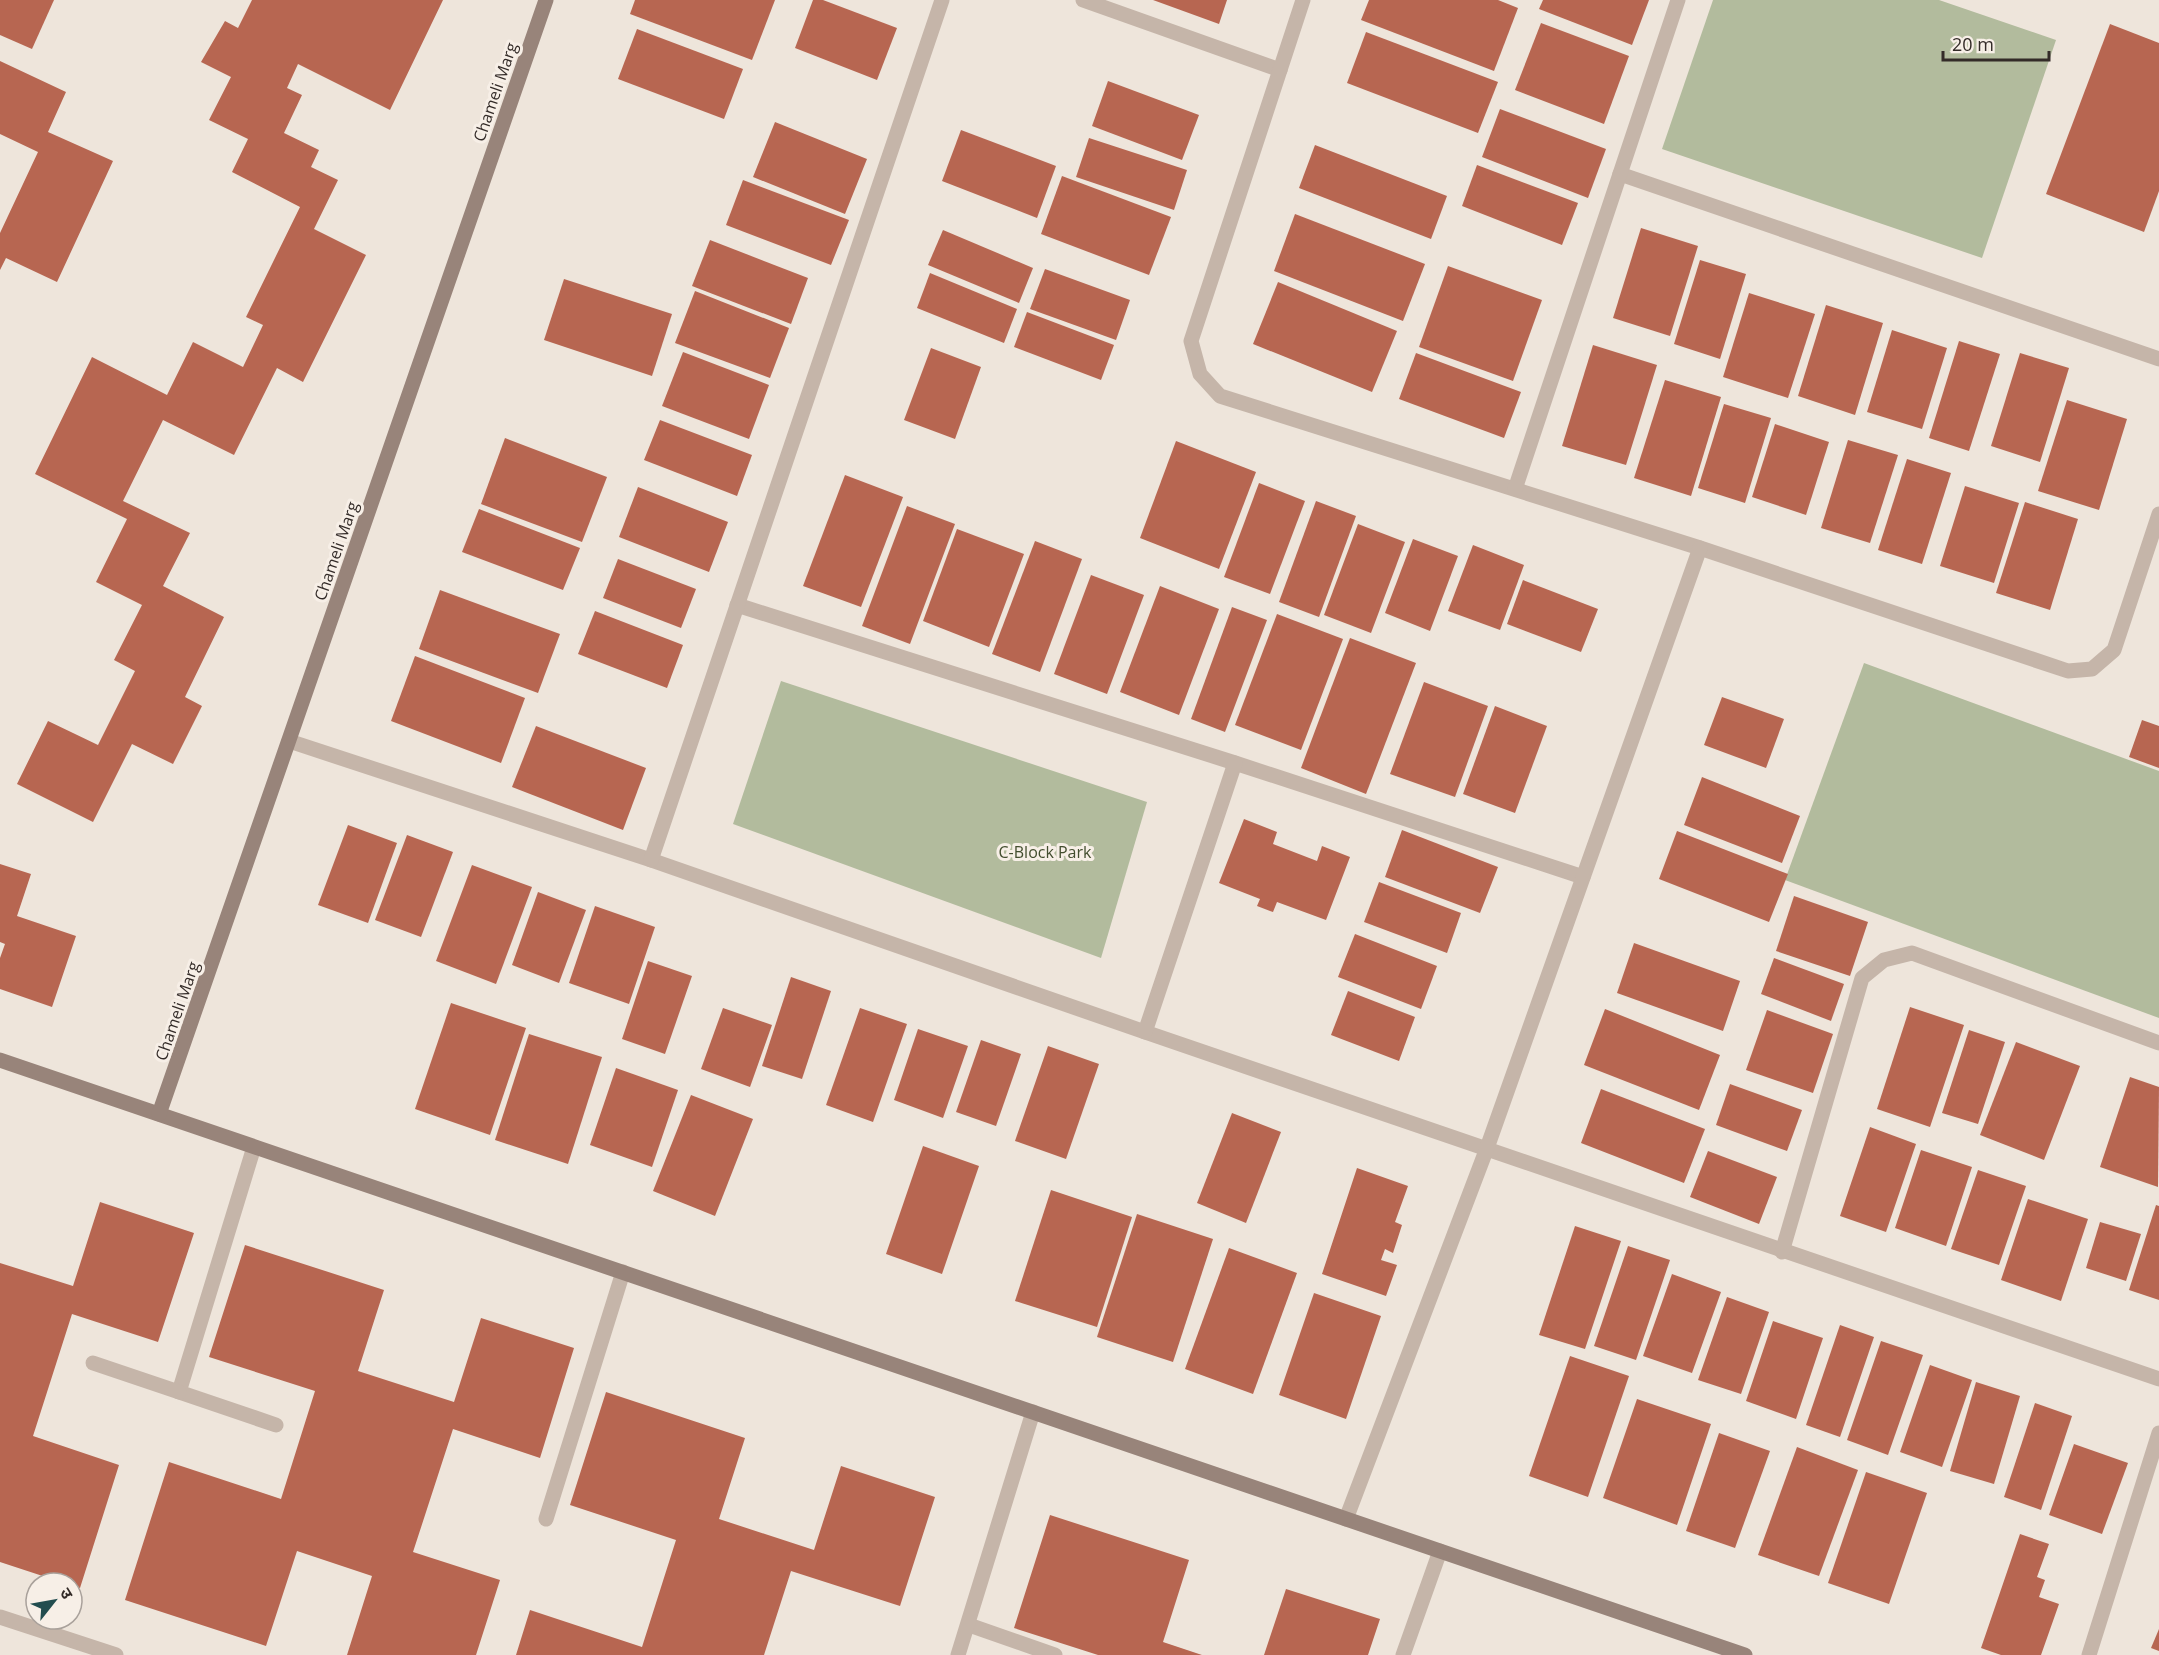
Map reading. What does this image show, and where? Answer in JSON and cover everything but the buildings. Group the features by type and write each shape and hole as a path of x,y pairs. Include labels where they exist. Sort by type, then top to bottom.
{"street":[{"name":"Chameli Marg","path":"159,1114 546,0"},
{"path":"651,860 942,0"},
{"path":"1083,0 1280,70"},
{"path":"1303,0 1191,341 1200,374 1220,396 1700,548 2068,671 2092,669 2114,650 2159,514"},
{"path":"1515,489 1678,0"},
{"path":"1620,174 2159,359"},
{"path":"1346,1519 1487,1148 1700,548"},
{"path":"737,604 1235,763 1583,878"},
{"path":"289,741 651,860 1782,1252 2159,1379"},
{"path":"1145,1032 1235,763"},
{"path":"1782,1252 1862,978 1884,960 1912,953 2159,1043"},
{"path":"0,1060 1745,1655"},
{"path":"178,1392 254,1147"},
{"path":"546,1520 623,1272"},
{"path":"93,1363 276,1425"},
{"path":"958,1655 1033,1412"},
{"path":"2090,1655 2159,1433"},
{"path":"1404,1655 1440,1551"},
{"path":"0,1617 116,1655"},
{"path":"969,1625 1055,1655"}],"green space":[{"path":"1713,0 1939,0 2056,40 1982,258 1662,149"},
{"path":"1864,663 2159,771 2159,1018 1785,880"},
{"name":"C-Block Park","path":"781,681 1147,802 1101,958 733,824"}]}
